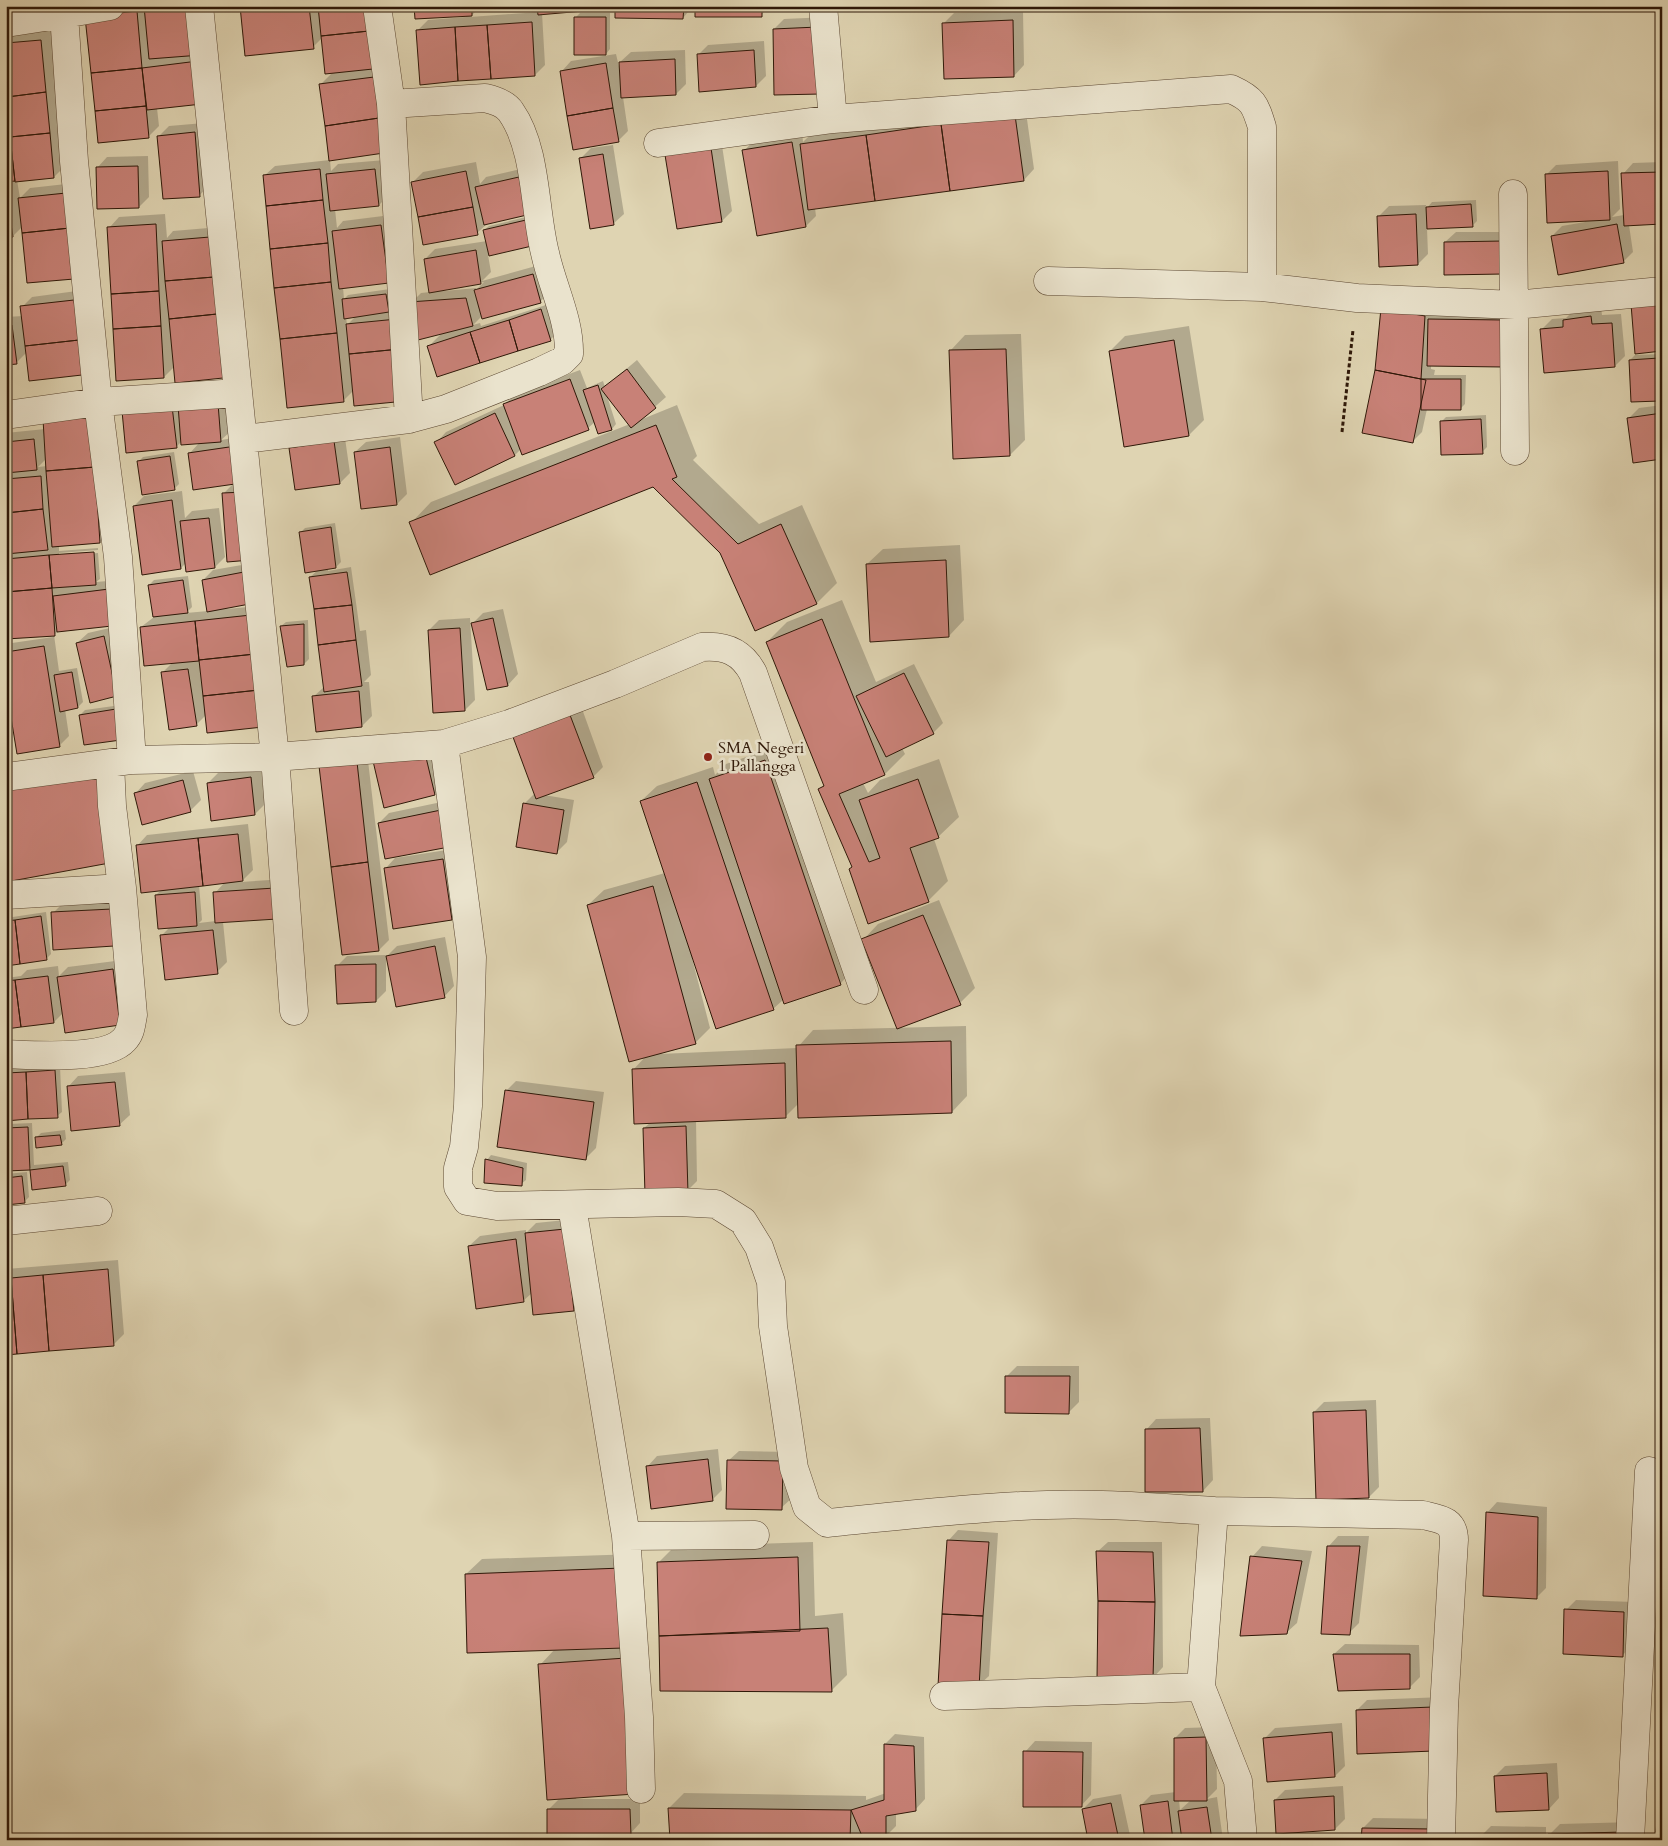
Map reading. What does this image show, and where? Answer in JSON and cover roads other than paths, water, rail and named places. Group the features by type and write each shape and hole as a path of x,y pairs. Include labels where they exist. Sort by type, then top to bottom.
{"street":[{"path":"6,23 110,6"},
{"path":"199,6 275,757 294,1010"},
{"path":"377,6 391,104 409,419"},
{"path":"823,6 833,119"},
{"path":"6,1054 56,1056 96,1052 122,1042 130,1032 133,1015 122,888 112,806 121,762 118,557 98,402 74,161 64,14"},
{"path":"658,143 833,119 1231,89 1247,96 1255,105 1262,127 1262,287"},
{"path":"244,439 409,419 446,409 539,372 566,358 569,348 564,321 544,252 525,145 510,110 497,101 485,98 391,104"},
{"path":"1513,194 1515,451"},
{"path":"1048,281 1262,287 1357,298 1515,305 1662,290"},
{"path":"6,415 98,402 238,393"},
{"path":"6,777 121,762 275,757 444,744 518,720 702,647 717,646 739,654 747,660 753,673 864,990"},
{"path":"444,744 472,957 468,1106 464,1147 458,1168 458,1187 462,1196 472,1204 572,1206 678,1202 716,1204 743,1221 759,1247 771,1282 773,1326 794,1468 806,1507 826,1523 986,1507 1048,1504 1214,1511 1423,1515 1444,1519 1449,1523 1454,1540 1444,1708 1442,1840"},
{"path":"6,895 122,888"},
{"path":"572,1206 626,1536 639,1717 641,1790"},
{"path":"6,1221 98,1211"},
{"path":"1630,1840 1649,1472"},
{"path":"1214,1511 1201,1687 1238,1781 1243,1840"},
{"path":"626,1536 755,1536"},
{"path":"944,1696 1201,1687"}],"place":[{"name":"SMA Negeri 1 Pallangga","path":"708,757"}]}
